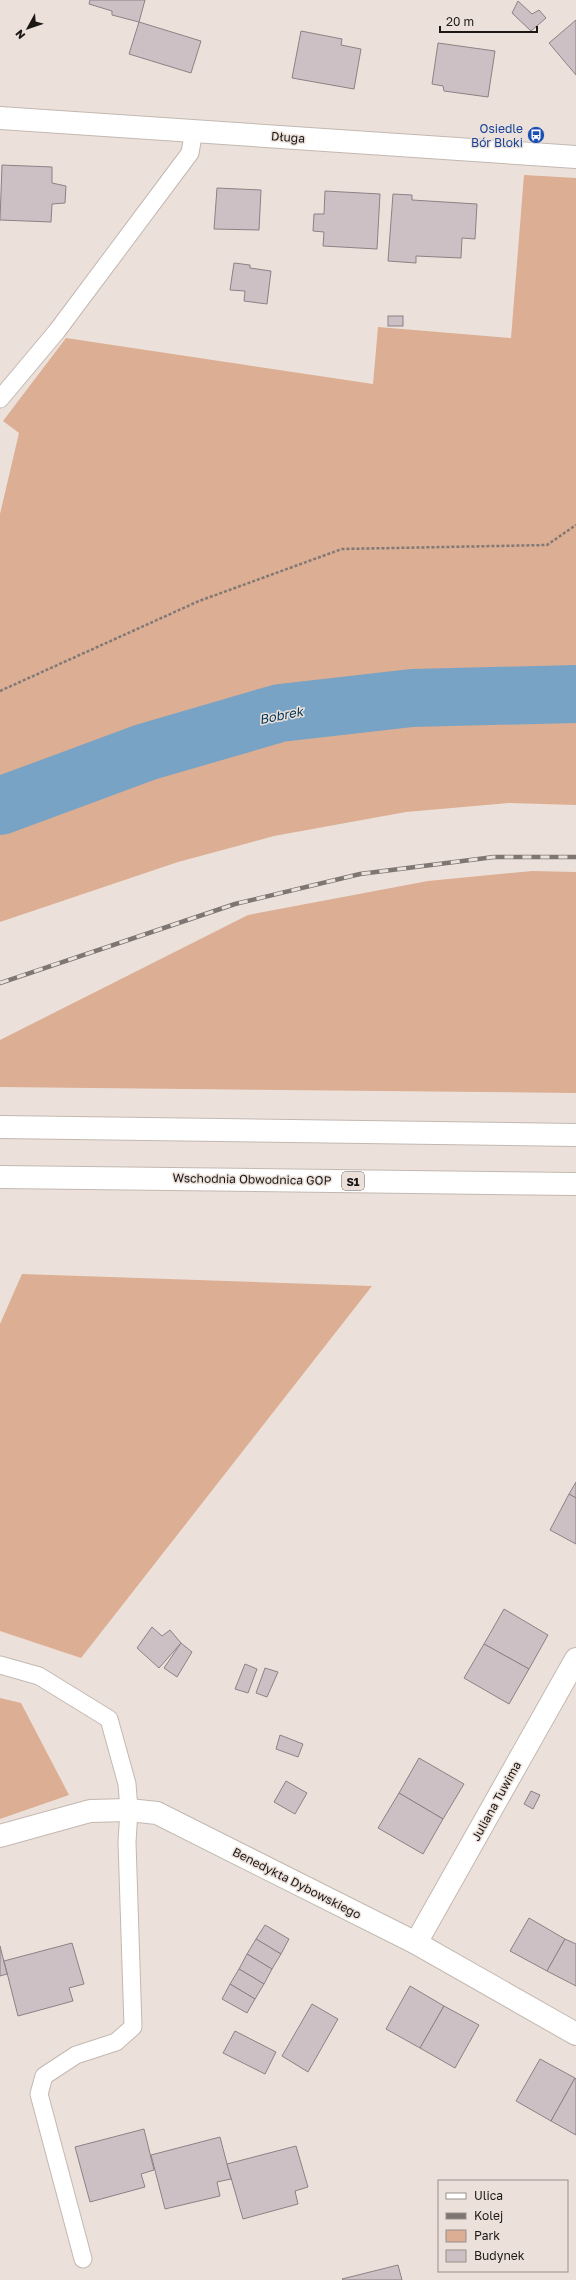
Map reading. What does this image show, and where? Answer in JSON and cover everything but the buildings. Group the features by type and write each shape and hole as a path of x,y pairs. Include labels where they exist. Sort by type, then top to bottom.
{"main road":[{"name":"Długa","path":"0,118 576,157"},
{"path":"0,1127 576,1134"},
{"name":"Wschodnia Obwodnica GOP","path":"0,1176 576,1184"},
{"name":"Juliana Tuwima","path":"416,1943 576,1659"},
{"name":"Benedykta Dybowskiego","path":"0,1836 90,1811 129,1810 157,1813 416,1943 576,2034"}],"lane":[{"path":"0,399 57,331 190,153 194,130"},
{"path":"0,1665 39,1676 109,1719 127,1784 129,1810 127,1842 133,2027 116,2042 76,2055 44,2076 39,2094 83,2259"}],"path":[{"path":"0,691 199,601 342,549 547,545 576,525"}],"green space":[{"path":"524,175 576,178 576,805 509,803 406,812 274,836 178,862 0,922 0,514 19,433 3,421 66,338 373,384 378,327 511,338"},
{"path":"532,871 576,872 576,1093 0,1087 0,1040 248,915 428,881"},
{"path":"22,1274 372,1286 81,1658 0,1631 0,1324"},
{"path":"0,1698 21,1703 69,1795 0,1819"}],"waterway":[{"name":"Bobrek","path":"0,806 146,752 280,713 412,698 576,694"}],"railway":[{"path":"0,983 235,904 360,874 494,857 576,857"}],"place":[{"name":"Osiedle Bór Bloki","path":"536,135"}]}
